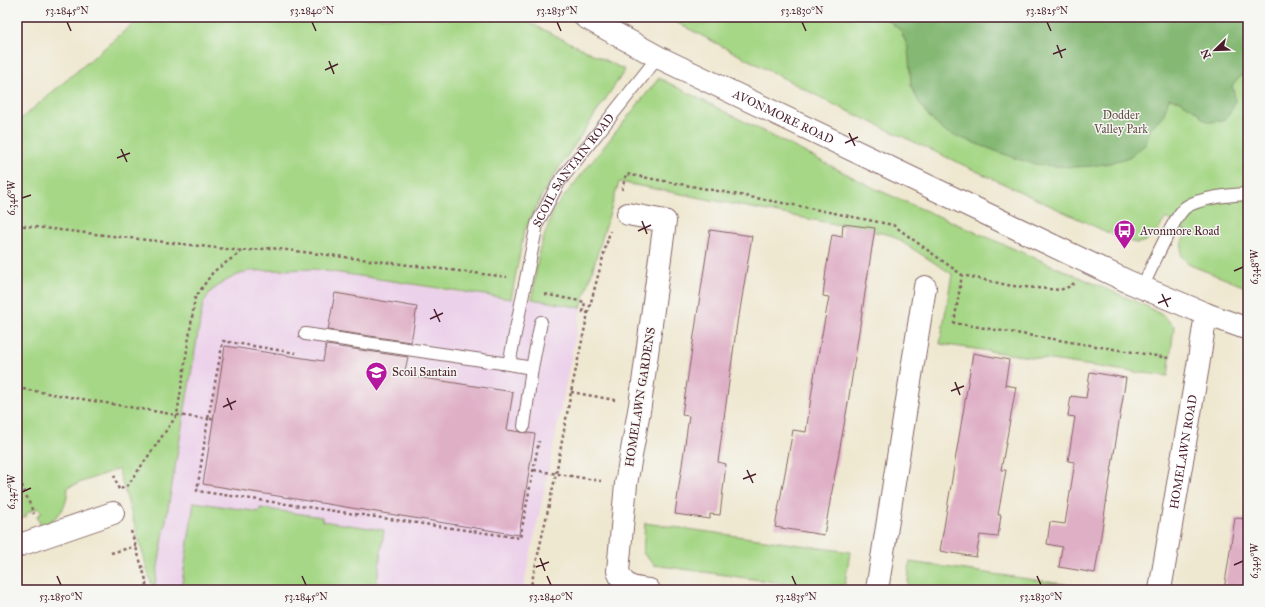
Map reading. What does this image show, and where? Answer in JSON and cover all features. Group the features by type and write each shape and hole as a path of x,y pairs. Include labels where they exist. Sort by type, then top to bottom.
{"street":[{"name":"AVONMORE ROAD","path":"585,17 658,57 1142,288 1248,329"},
{"name":"HOMELAWN GARDENS","path":"620,212 665,221 640,405 626,484 618,571 623,581 628,586 650,590"},
{"path":"877,590 924,287"},
{"name":"HOMELAWN ROAD","path":"1160,590 1206,314"},
{"path":"17,546 121,512"}],"lane":[{"name":"SCOIL SANTAIN ROAD","path":"509,364 537,224 559,182 658,57"},
{"path":"1142,288 1182,210 1194,203 1207,199 1248,194"},
{"path":"524,426 532,368 541,322"},
{"path":"305,334 532,368"}],"path":[{"path":"530,590 556,474 571,392 588,313 620,212 626,174 893,225 962,275 1012,286 1060,290 1071,286 1076,278"},
{"path":"17,224 243,251 271,248 508,277"},
{"path":"119,490 128,485 177,416 195,298 213,272 243,251"},
{"path":"962,275 954,323 1169,358"},
{"path":"539,293 585,302 582,312 588,313"},
{"path":"300,353 223,341 208,419 197,491 520,538 542,428 524,426"},
{"path":"17,388 177,416 213,419"},
{"path":"571,392 640,405"},
{"path":"534,470 604,481"},
{"path":"17,474 32,511"},
{"path":"114,475 119,490 121,512 136,546 146,580 146,590"},
{"path":"111,553 136,546"}],"shaded area":[{"name":"Scoil Santain","path":"313,269 450,291 521,300 532,299 581,308 523,590 154,590 203,304 210,292 222,283 249,271"}],"green space":[{"path":"141,17 518,17 625,70 545,189 524,232 511,299 313,269 249,271 222,283 210,292 203,304 154,590 118,469 68,487 66,501 61,511 53,519 41,527 37,516 42,513 39,508 26,513 27,516 17,520 17,122"},
{"name":"Dodder Valley Park","path":"666,17 1248,17 1248,288 1190,265 1181,256 1182,242 1187,232 1166,218 1154,234 1142,242 1132,242 1113,235 835,105"},
{"path":"878,17 1248,17 1248,76 1241,76 1232,86 1235,97 1234,105 1223,121 1209,122 1202,118 1198,112 1180,101 1169,98 1164,114 1151,128 1145,145 1129,157 1110,163 1091,166 1073,167 1034,164 945,132 930,118 919,103 911,85 908,48 901,31 888,20"},
{"path":"659,78 878,190 1146,306 1162,315 1174,326 1168,376 940,344 952,274 891,235 619,182 581,308 532,299 539,251 554,209"},
{"path":"194,502 259,512 260,508 322,517 322,521 384,530 376,590 181,590"},
{"path":"645,523 850,552 845,584 831,590 654,565 643,553"},
{"path":"910,562 1105,590 907,590"}],"building":[{"path":"843,224 875,228 848,403 824,535 775,527 793,430 806,432 814,377 829,297 823,296 832,235 842,237"},
{"path":"710,230 752,236 738,316 718,462 726,464 720,515 710,514 710,519 675,514 689,416 682,415"},
{"path":"335,293 417,307 411,342 328,330"},
{"path":"326,345 408,357 404,375 513,392 507,430 535,434 519,535 203,484 225,346 323,361"},
{"path":"973,353 1009,360 1005,385 1016,387 1001,470 1006,470 998,515 1001,515 998,537 980,535 976,557 940,551"},
{"path":"1090,372 1126,378 1095,573 1059,567 1062,547 1047,544 1050,522 1065,524 1075,462 1068,461 1075,417 1068,416 1071,396 1086,398"},
{"path":"1235,518 1248,519 1248,590 1224,590"}],"place":[{"name":"Avonmore Road","path":"1125,250"},
{"name":"Scoil Santain","path":"376,392"}]}
